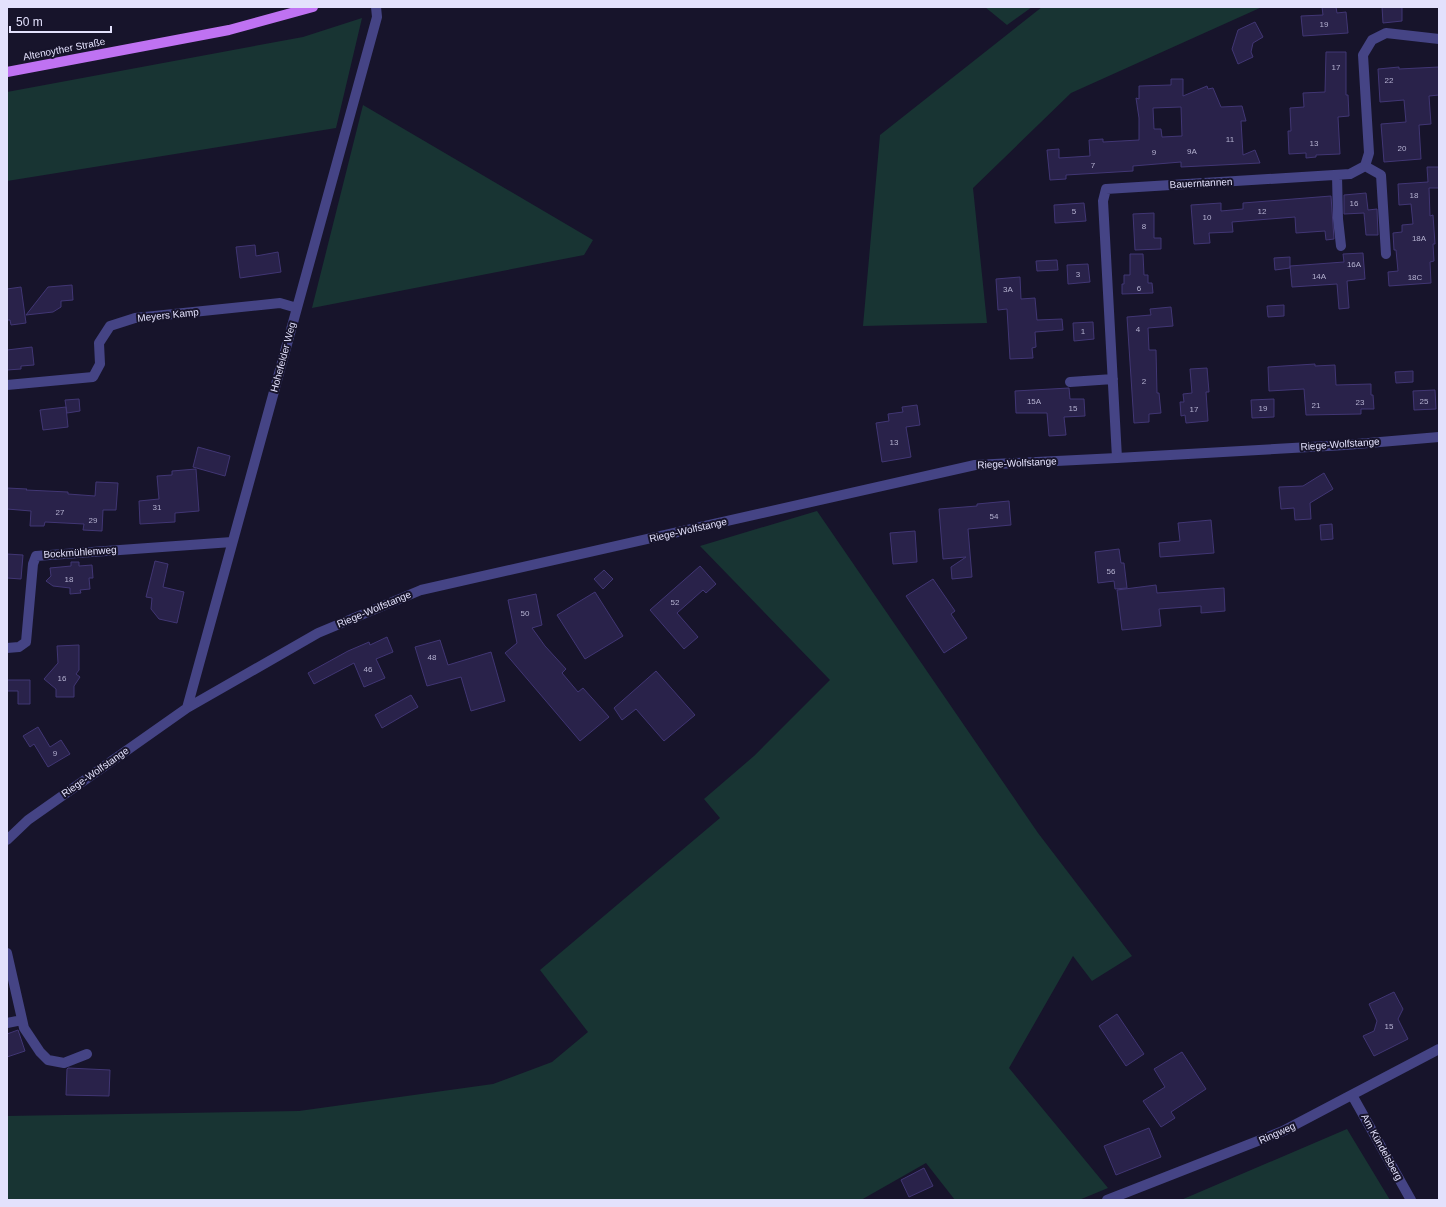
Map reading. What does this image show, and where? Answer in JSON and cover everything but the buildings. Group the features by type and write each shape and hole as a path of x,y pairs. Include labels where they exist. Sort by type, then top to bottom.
{"main road":[{"name":"Altenoyther Straße","path":"7,72 229,30 313,7"}],"street":[{"name":"Hohefelder Weg","path":"187,708 377,17 376,7"},
{"path":"1386,254 1381,175 1365,166 1369,153 1362,55 1372,40 1386,34 1439,39"},
{"name":"Bauerntannen","path":"1117,458 1103,201 1106,189 1350,174 1365,166"},
{"path":"1337,175 1338,218 1341,246"},
{"name":"Meyers Kamp","path":"7,385 93,377 100,364 99,343 110,326 135,318 280,303 297,308"},
{"path":"1070,382 1113,379"},
{"name":"Riege-Wolfstange","path":"7,840 28,820 187,708 318,633 421,590 975,465 1345,445 1439,437"},
{"name":"Bockmühlenweg","path":"7,648 19,647 26,642 33,564 36,556 232,542"},
{"path":"7,953 24,1028 32,1043 48,1060 64,1063 87,1054"},
{"path":"7,1023 22,1020"},
{"name":"Ringweg","path":"1107,1200 1283,1131 1439,1049"},
{"name":"Am Kündelsberg","path":"1352,1095 1411,1200"}],"green space":[{"path":"985,7 1032,7 1007,25"},
{"path":"1042,7 1262,7 1071,93 973,188 987,323 863,326 880,135"},
{"path":"362,18 336,128 7,181 7,92 303,37"},
{"path":"363,105 593,240 584,255 312,308"},
{"path":"817,511 1038,833 1132,956 1092,981 1073,956 1009,1068 1108,1188 1079,1200 955,1200 926,1163 861,1200 7,1200 7,1116 299,1111 493,1084 552,1062 588,1032 540,970 720,818 704,799 754,756 830,680 700,546"},
{"path":"1347,1129 1390,1200 1181,1200"}]}
